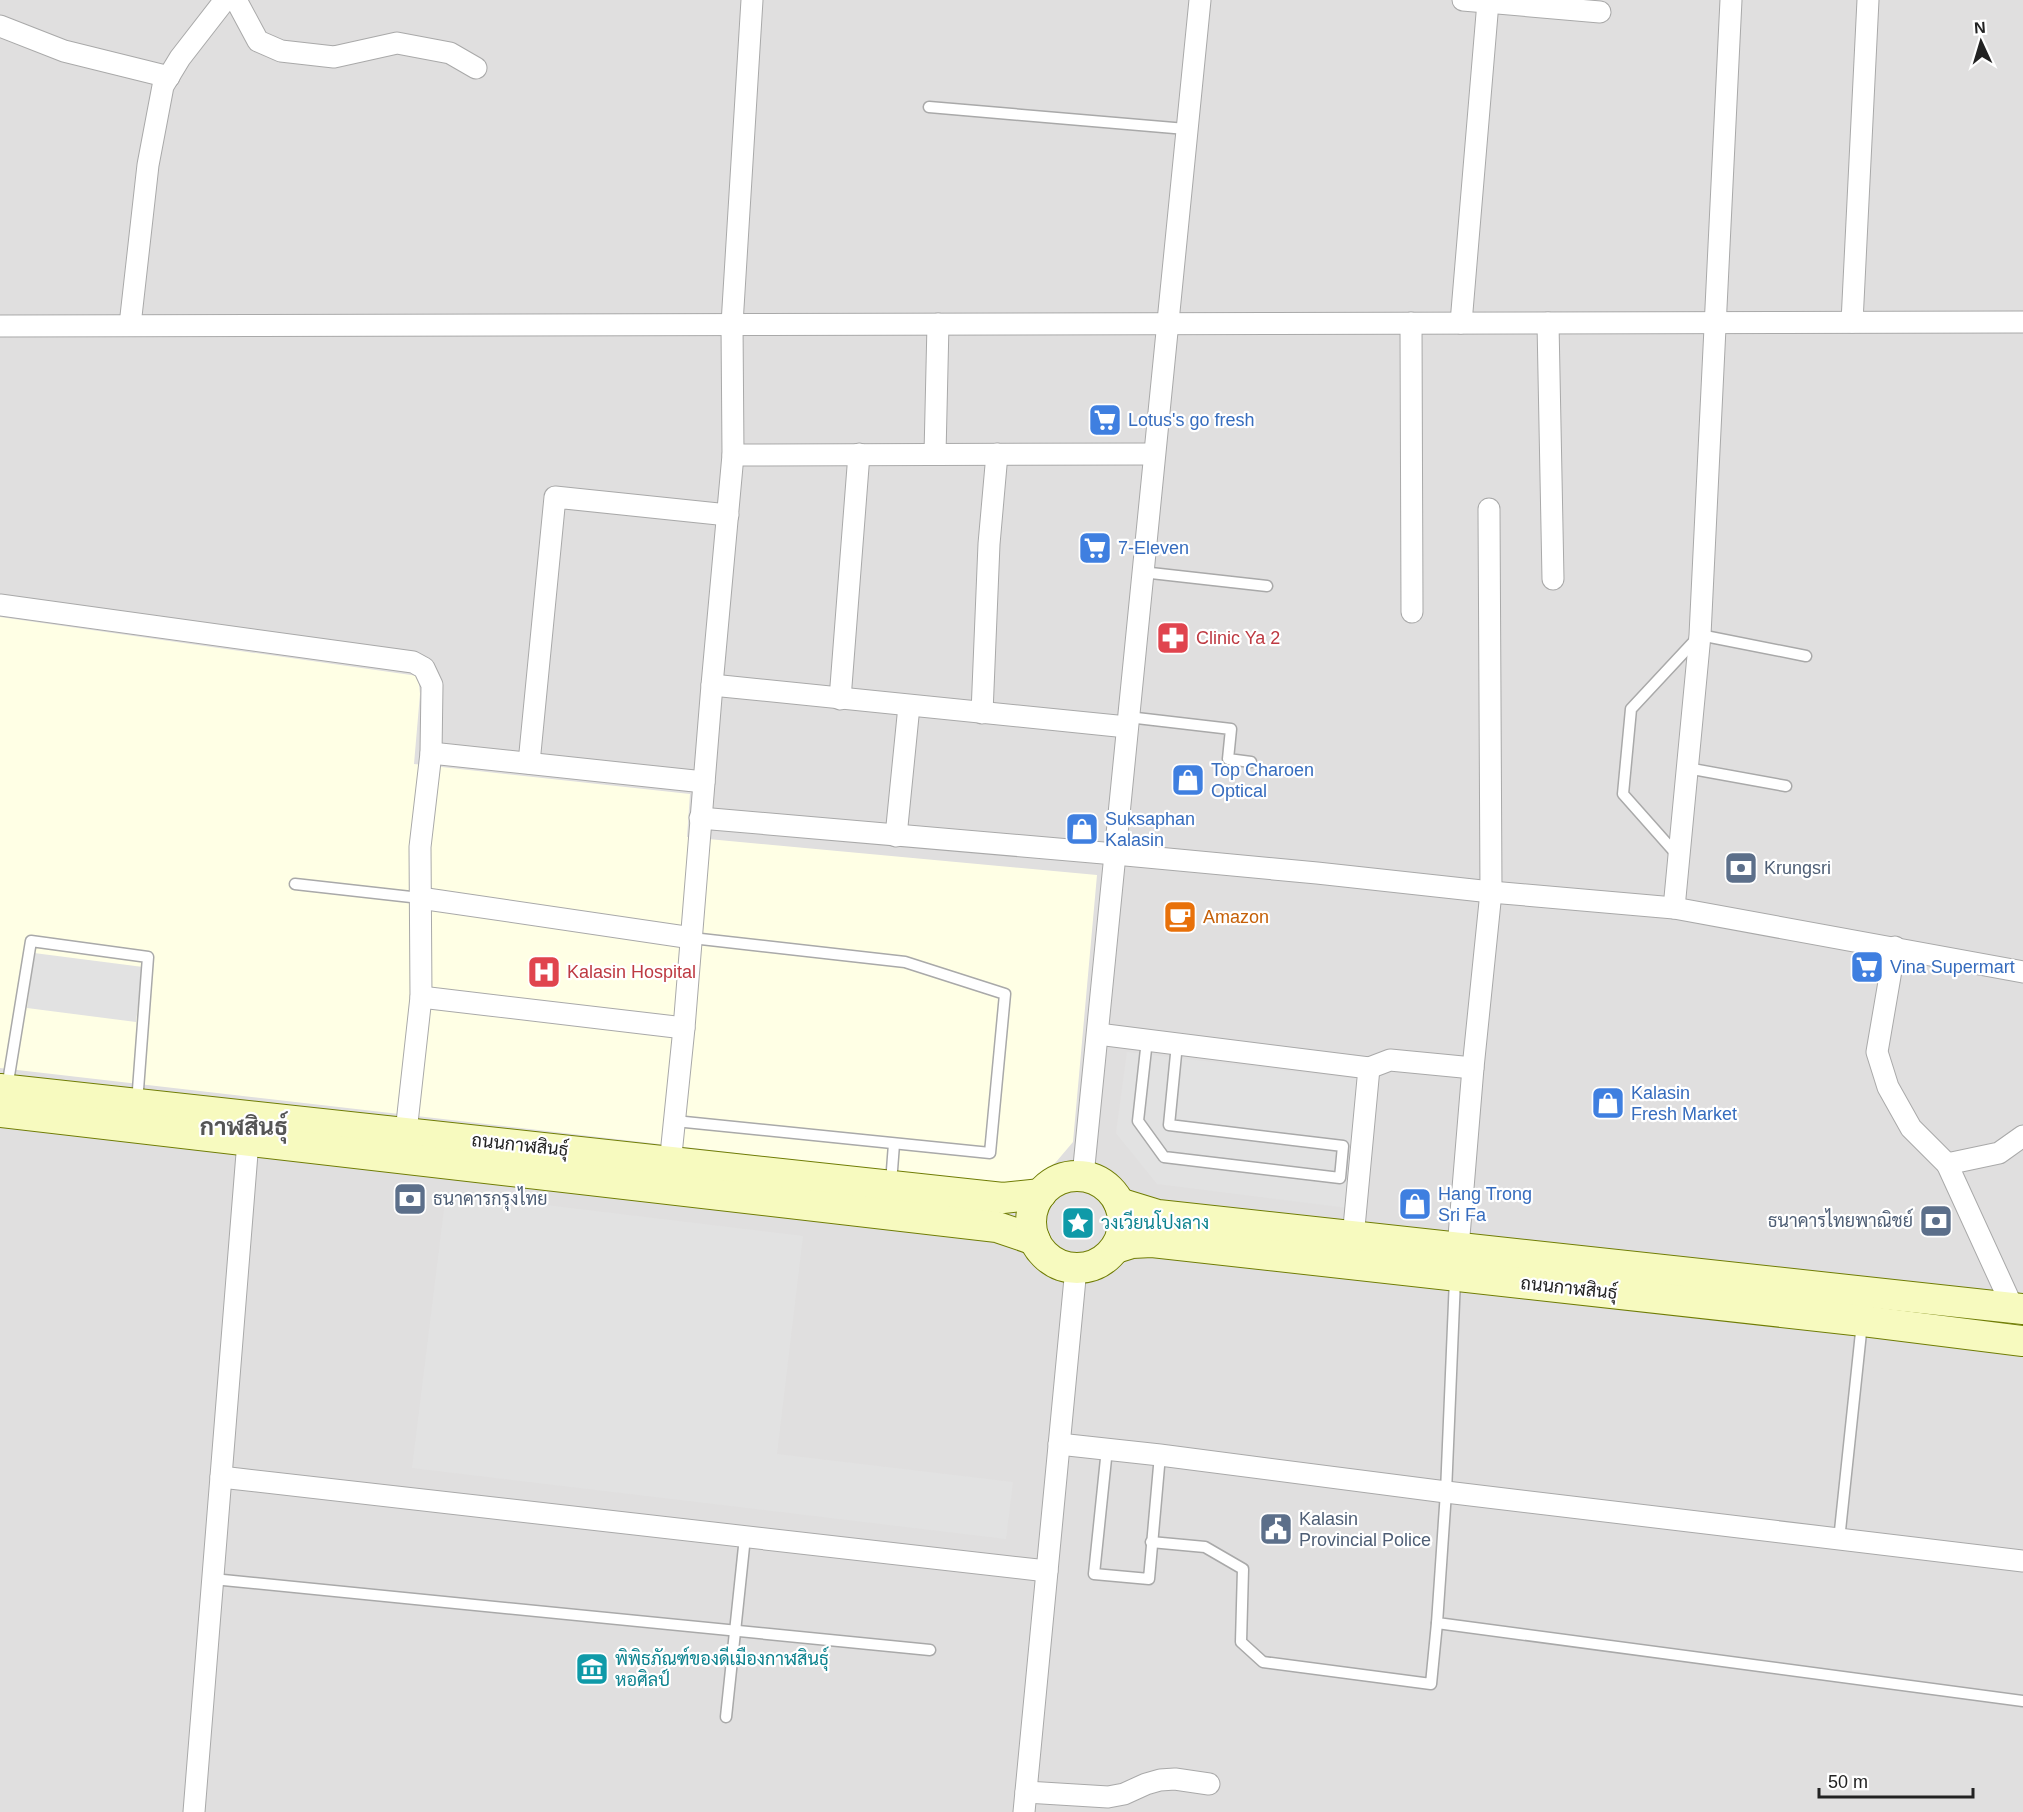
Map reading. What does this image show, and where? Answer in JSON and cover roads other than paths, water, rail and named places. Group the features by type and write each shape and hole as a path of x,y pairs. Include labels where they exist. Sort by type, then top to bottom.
{"main road":[{"name":"ถนนกาฬสินธุ์","path":"3,1101 136,1116 406,1132 997,1227 1035,1240"},
{"name":"ถนนกาฬสินธุ์","path":"136,1116 248,1141 669,1176 890,1186 1003,1198 1041,1194"},
{"path":"1083,1176 1098,1181 1110,1190 1119,1203 1124,1218 1122,1234 1116,1248 1105,1259 1092,1266 1076,1268 1061,1266 1048,1258 1038,1247 1031,1220 1034,1206 1041,1194 1051,1184 1061,1179 1083,1176"},
{"name":"ถนนกาฬสินธุ์","path":"1119,1203 1158,1215 1353,1238 1456,1262 1863,1321 2023,1341"},
{"name":"ถนนกาฬสินธุ์","path":"1116,1248 1132,1243 1152,1242 1456,1262 2018,1309"}],"street":[{"path":"130,325 148,165 163,86 180,58 225,0"},
{"path":"236,0 258,41 281,51 334,57 397,43 450,53 476,68"},
{"path":"669,1176 692,938 700,818 733,455 732,324 752,0"},
{"path":"1083,1176 1200,0"},
{"path":"1463,0 1600,12"},
{"path":"1674,908 1700,635 1731,0"},
{"path":"1852,322 1868,0"},
{"path":"1461,323 1488,2"},
{"path":"0,27 64,51 169,77"},
{"path":"0,326 2023,322"},
{"path":"1411,323 1412,612"},
{"path":"1548,323 1553,579"},
{"path":"935,454 938,324"},
{"path":"840,699 859,454"},
{"path":"982,713 989,544 997,454"},
{"path":"733,455 1154,454"},
{"path":"529,763 555,497 728,515"},
{"path":"1456,1262 1491,892 1489,509"},
{"path":"0,605 413,662 424,668 432,685 431,753 420,847 422,997 406,1132"},
{"path":"712,685 982,713 1127,722"},
{"path":"896,836 909,706"},
{"path":"431,753 704,782"},
{"path":"700,818 1115,854 1674,908 2023,972"},
{"path":"420,898 692,938"},
{"path":"1895,947 1877,1053 1888,1088 1911,1128 1947,1164 2018,1309"},
{"path":"422,997 684,1028"},
{"path":"1098,1034 1370,1068 1390,1060 1473,1068"},
{"path":"1353,1238 1370,1068"},
{"path":"1947,1164 2000,1153 2023,1136"},
{"path":"194,1812 248,1141"},
{"path":"1076,1268 1025,1802 1108,1797 1125,1794 1160,1780 1175,1779 1209,1784"},
{"path":"1059,1444 2023,1561"},
{"path":"221,1477 1047,1571"}],"lane":[{"path":"930,107 1186,129"},
{"path":"1142,572 1267,586"},
{"path":"1679,856 1623,794 1631,708 1700,635 1806,656"},
{"path":"1127,722 1231,729 1228,759 1251,762"},
{"path":"1687,768 1786,786"},
{"path":"295,884 420,898"},
{"path":"675,1121 990,1153 1005,994 905,962 692,938"},
{"path":"3,1101 31,941 148,957 136,1116"},
{"path":"1147,1040 1138,1121 1164,1157 1340,1178 1343,1146 1169,1125 1177,1044"},
{"path":"890,1186 894,1144"},
{"path":"1151,1542 1206,1547 1243,1569 1241,1642 1263,1662 1431,1684 1446,1492 1456,1262"},
{"path":"1839,1540 1863,1321"},
{"path":"1107,1449 1094,1574 1149,1580 1160,1455"},
{"path":"726,1717 745,1537"},
{"path":"213,1579 930,1650"},
{"path":"1437,1623 2023,1701"}],"place":[{"name":"Lotus's go fresh","path":"1105,420"},
{"name":"7-Eleven","path":"1095,548"},
{"name":"Clinic Ya 2","path":"1173,638"},
{"name":"Top Charoen Optical","path":"1188,780"},
{"name":"Suksaphan Kalasin","path":"1082,829"},
{"name":"Krungsri","path":"1741,868"},
{"name":"Amazon","path":"1180,917"},
{"name":"Vina Supermart","path":"1867,967"},
{"name":"Kalasin Hospital","path":"544,972"},
{"name":"Kalasin Fresh Market","path":"1608,1103"},
{"name":"ธนาคารกรุงไทย","path":"410,1199"},
{"name":"Hang Trong Sri Fa","path":"1415,1204"},
{"name":"ธนาคารไทยพาณิชย์","path":"1936,1221"},
{"name":"วงเวียนโปงลาง","path":"1078,1223"},
{"name":"Kalasin Provincial Police","path":"1276,1529"},
{"name":"พิพิธภัณฑ์ของดีเมืองกาฬสินธุ์ หอศิลป์","path":"592,1669"}],"district":[{"name":"กาฬสินธุ์","path":"244,1126"}]}
